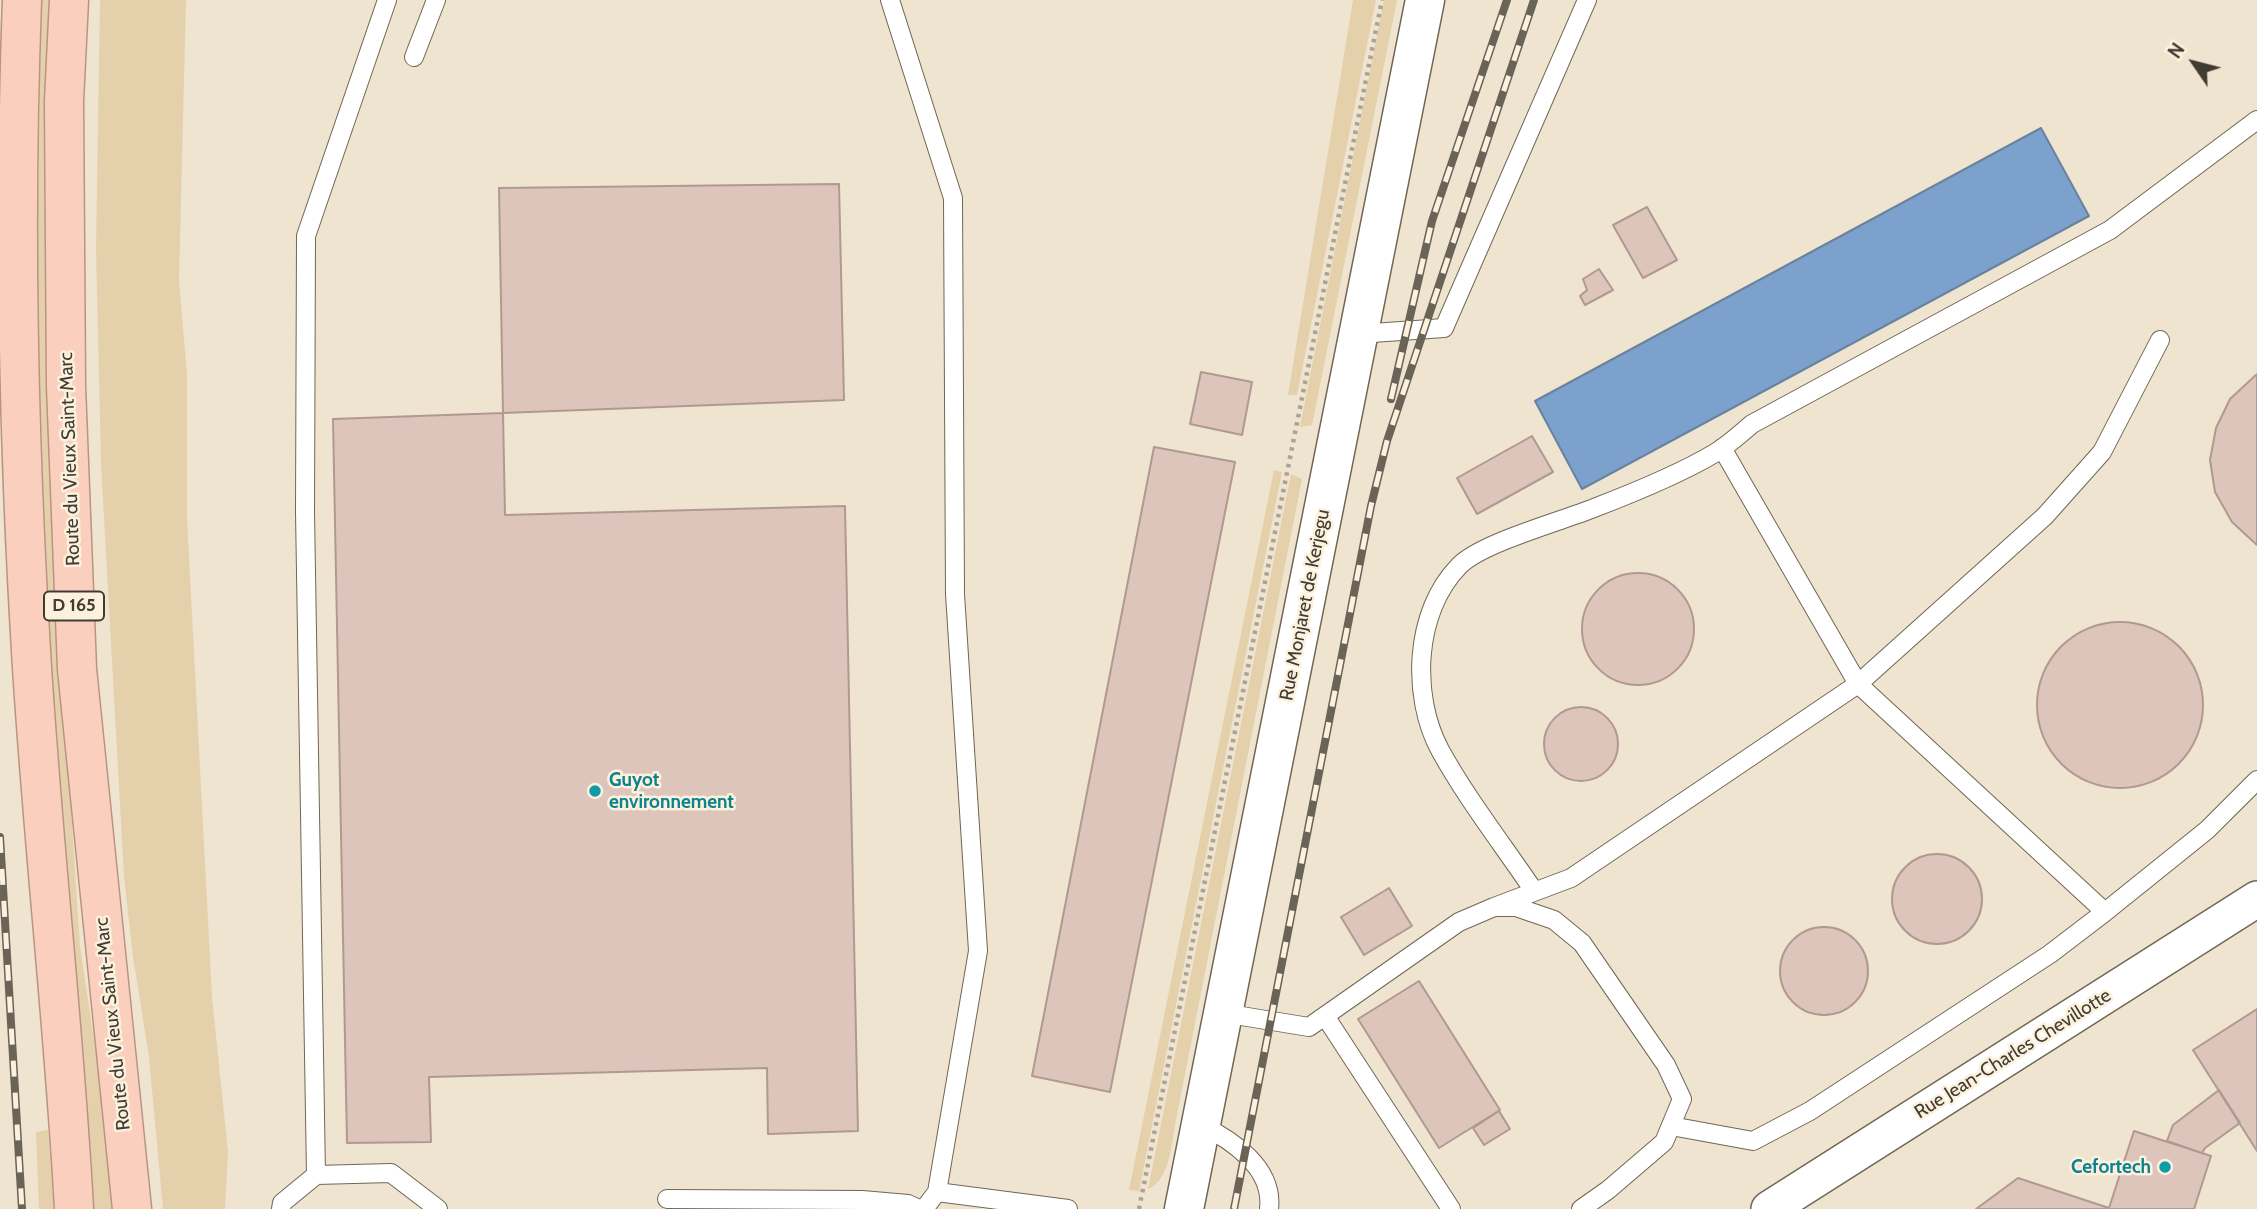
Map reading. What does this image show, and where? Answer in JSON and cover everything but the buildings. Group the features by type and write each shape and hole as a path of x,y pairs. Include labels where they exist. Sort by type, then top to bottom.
{"highway":[{"name":"D 165","path":"22,0 16,163 22,439 31,652 74,1209"},
{"name":"Route du Vieux Saint-Marc","path":"69,0 64,101 66,372 77,669 132,1209"}],"street":[{"name":"Rue Monjaret de Kerjegu","path":"1184,1209 1425,0"},
{"name":"Rue Jean-Charles Chevillotte","path":"1769,1209 2257,899"}],"lane":[{"path":"316,1175 305,512 306,236 387,0"},
{"path":"414,57 436,0"},
{"path":"890,0 953,198 955,594 978,951 937,1192 924,1209"},
{"path":"1358,334 1444,328 1587,0"},
{"path":"1534,891 1439,749 1429,716 1421,670 1426,628 1438,597 1460,565 1497,544 1596,508 1722,448 1752,424 2110,230 2257,120"},
{"path":"1223,1013 1309,1027 1459,922 1571,878 1858,684 2045,516 2102,452 2160,340"},
{"path":"1722,448 1858,684 2105,912"},
{"path":"1671,1126 1753,1141 1810,1111 2050,954 2207,830 2257,780"},
{"path":"1494,907 1516,907 1554,920 1582,943 1666,1065 1682,1099 1664,1142 1581,1209"},
{"path":"1325,1016 1451,1209"},
{"path":"1201,1125 1228,1138 1254,1163 1262,1176 1269,1209"},
{"path":"282,1209 282,1203 316,1175 391,1173 439,1209"},
{"path":"937,1192 1068,1209"},
{"path":"667,1199 862,1200 908,1205 919,1209"}],"path":[{"path":"1139,1209 1382,0"}],"shaded area":[{"path":"41,0 50,0 64,704 80,946 103,1100 114,1209 93,1209 55,726 43,528 37,289"},
{"path":"100,0 186,0 179,280 187,374 187,519 212,997 228,1152 225,1209 163,1209 149,1057 133,957 124,876 101,464 96,249"},
{"path":"1353,0 1376,0 1297,395 1288,395"},
{"path":"1384,0 1397,0 1312,425 1300,427"},
{"path":"1274,470 1282,472 1139,1191 1129,1190"},
{"path":"1291,474 1302,479 1170,1152 1161,1178 1148,1189"},
{"path":"48,1130 54,1209 39,1209 36,1132"}],"water":[{"path":"2041,128 2089,216 1582,489 1535,401"}],"railway":[{"path":"1391,399 1432,221 1507,0"},
{"path":"1234,1209 1371,506 1387,441 1534,0"},
{"path":"0,837 22,1209"}],"place":[{"name":"Guyot environnement","path":"595,791"},
{"name":"Cefortech","path":"2165,1167"}]}
